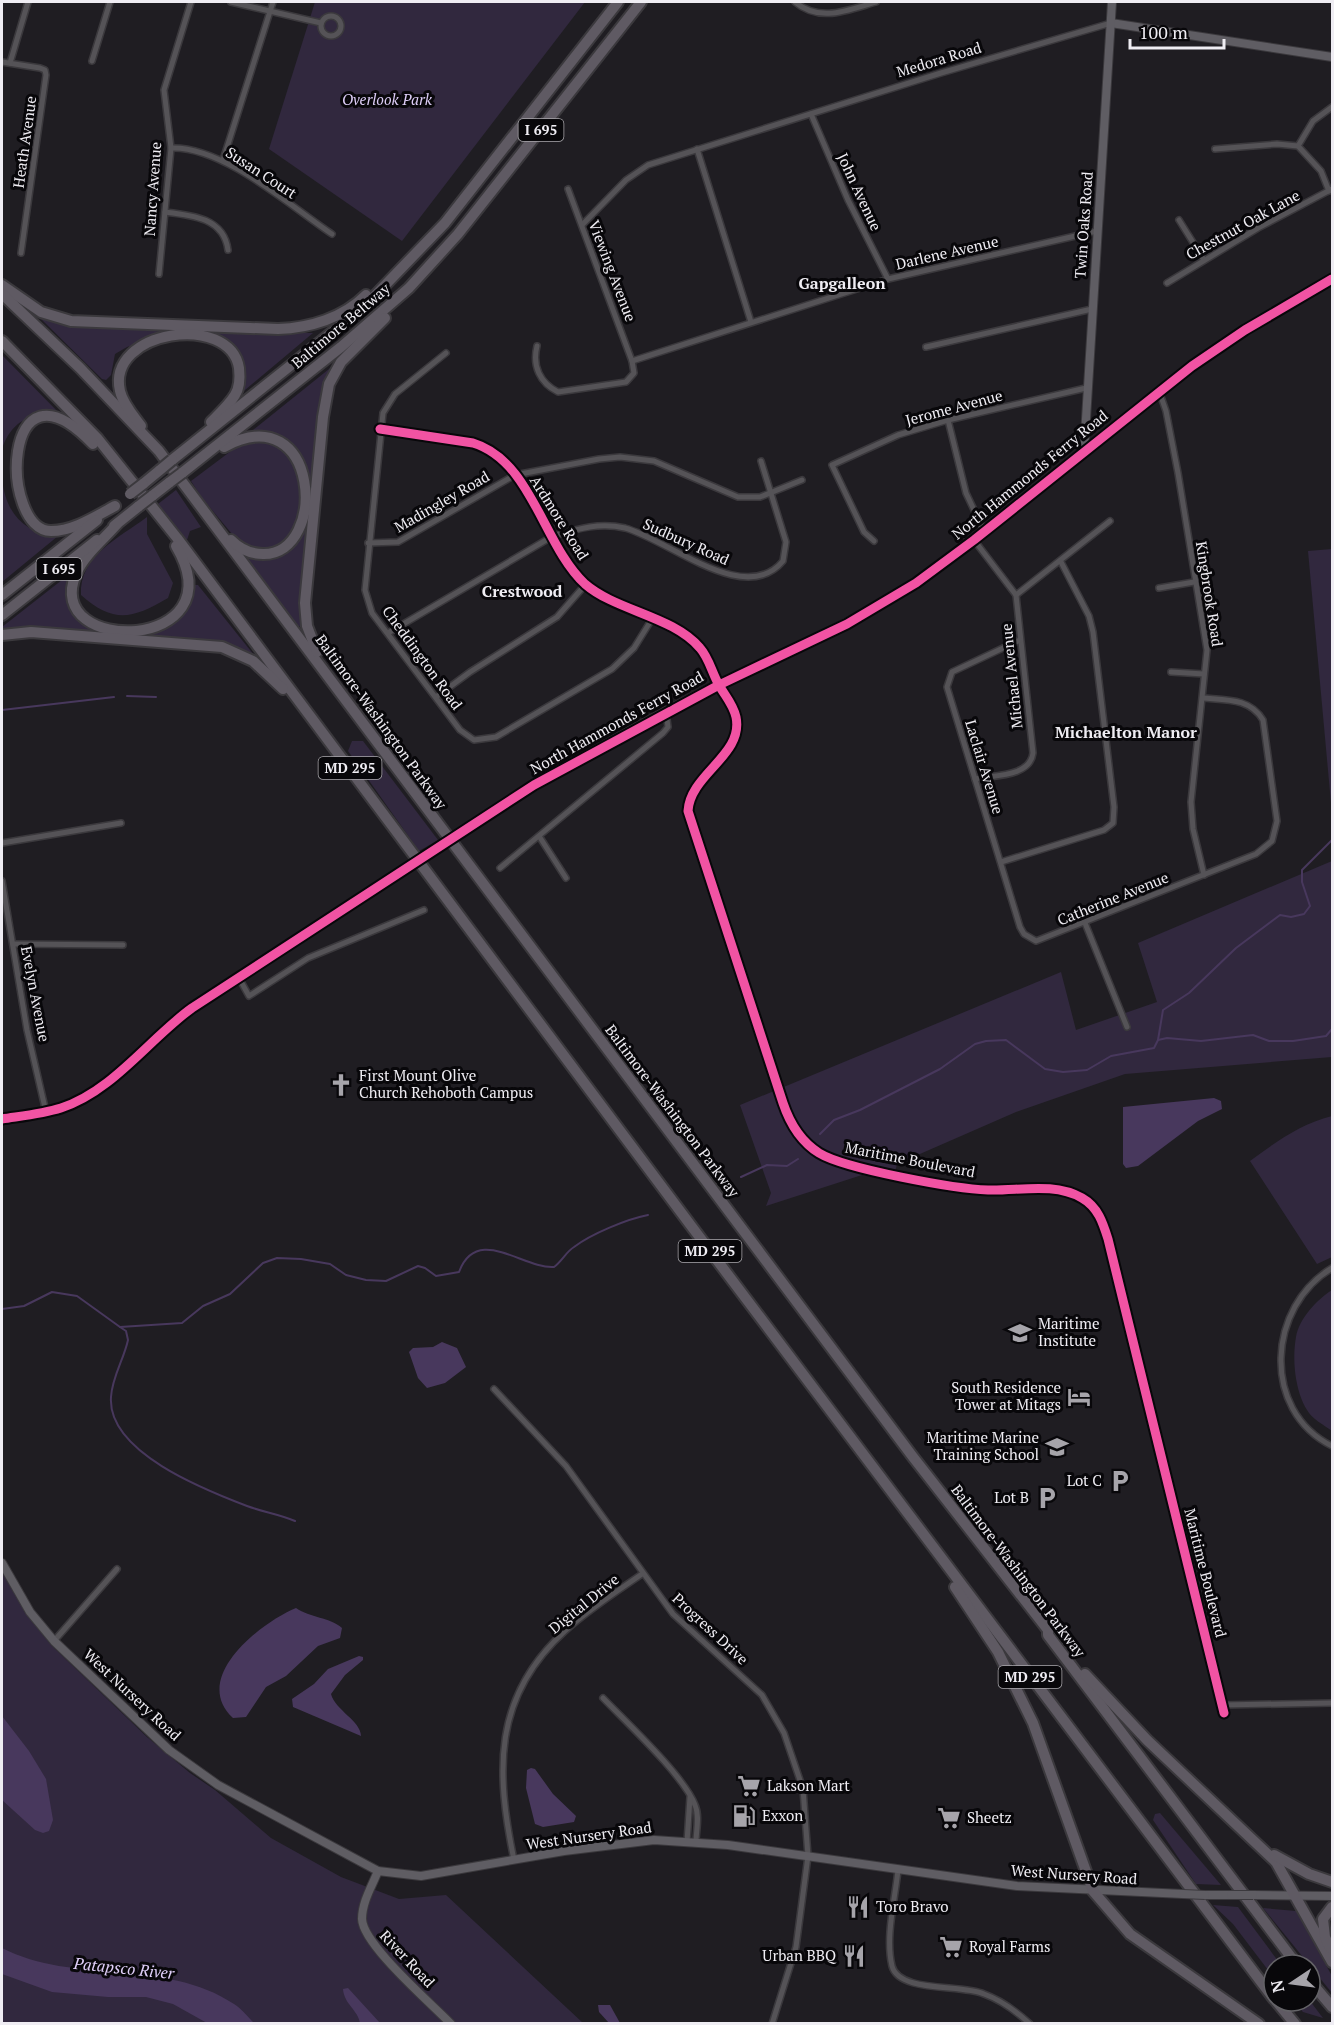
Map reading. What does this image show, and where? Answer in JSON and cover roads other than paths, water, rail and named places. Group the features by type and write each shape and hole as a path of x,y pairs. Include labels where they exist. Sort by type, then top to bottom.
{"highway":[{"name":"Baltimore Beltway","path":"2,595 364,307 458,207 618,2"},
{"name":"Baltimore Beltway","path":"2,615 373,321 438,256 641,2"},
{"path":"343,694 319,659 305,613 326,395 341,362 377,327 438,256"},
{"path":"2,285 41,312 71,321 293,328 340,314 359,302 403,260 412,257"},
{"name":"Baltimore-Washington Parkway","path":"2,294 80,368 159,451 217,525 477,878 919,1465 1048,1630 1048,1635 1288,1953"},
{"path":"159,451 123,400 119,383 121,367 136,349 158,339 186,334 212,338 221,342 235,356 239,385 228,404 183,451"},
{"name":"MD 295","path":"2,341 60,399 125,471 1262,1983"},
{"path":"8,442 17,429 30,420 55,417 75,426 125,471"},
{"path":"200,459 237,439 267,435 290,448 300,470 304,516 302,528 287,547 269,554 251,553 235,544 217,525"},
{"path":"6,482 19,515 41,530 67,528 115,506"},
{"path":"117,524 80,566 74,582 74,599 81,615 95,627 114,632 150,628 170,619 183,606 187,598 190,578 183,558 151,505"},
{"path":"2,635 31,632 222,647 253,661 305,708"},
{"path":"866,1458 998,1652 1033,1724 1093,1891 1130,1934 1259,2024"},
{"path":"1048,1630 1147,1740 1264,1848 1282,1870 1332,1962"},
{"path":"1264,1848 1293,1867 1332,1882"},
{"path":"1332,1907 1323,1919 1325,1937 1332,1953"},
{"path":"1322,1995 1332,2007"}],"street":[{"path":"2,62 10,63 28,2"},
{"path":"92,61 110,2"},
{"name":"Nancy Avenue","path":"159,274 171,148 164,90 191,2"},
{"path":"231,2 321,23"},
{"path":"223,160 273,2"},
{"path":"795,2 818,14 831,14 876,2"},
{"name":"Twin Oaks Road","path":"1084,451 1086,388 1112,2"},
{"name":"Medora Road","path":"582,225 642,168 697,149 1111,23 1332,57"},
{"name":"Heath Avenue","path":"10,63 45,70 21,253"},
{"path":"1298,146 1313,121 1332,107"},
{"name":"John Avenue","path":"811,114 848,201 888,279"},
{"path":"1215,149 1277,144 1298,146 1321,171 1331,190"},
{"name":"Susan Court","path":"171,148 194,150 223,160 332,234"},
{"path":"697,149 751,322"},
{"name":"Viewing Avenue","path":"568,189 632,361"},
{"name":"Chestnut Oak Lane","path":"1167,283 1258,228 1331,190"},
{"path":"165,212 193,216 213,225 225,235 228,250"},
{"path":"1179,220 1204,260"},
{"name":"Darlene Avenue","path":"632,361 888,279 1097,231"},
{"name":"North Hammonds Ferry Road","path":"2,1119 46,1112 78,1101 97,1089 165,1027 534,785 718,685 883,604 974,540 1159,391 1219,346 1332,282"},
{"path":"926,347 1092,309"},
{"path":"537,346 535,359 540,376 549,388 558,392 626,382 634,373 632,361"},
{"name":"Cheddington Road","path":"446,352 395,394 382,413 365,590 372,613 436,697 467,737 474,740 496,737 612,669 634,648 652,619"},
{"name":"Jerome Avenue","path":"874,541 864,532 832,465 884,440 948,420 1086,388"},
{"name":"Kingbrook Road","path":"1159,391 1166,411 1179,472 1194,582 1207,650 1191,802 1193,829 1204,874"},
{"path":"948,420 966,493 984,531"},
{"name":"Ardmore Road","path":"380,429 482,446 500,456 515,475 552,536 586,584 685,634 701,649 718,685"},
{"name":"Madingley Road","path":"368,543 398,542 515,475 599,459 636,458 670,466 730,495 751,498 771,494 801,480"},
{"name":"Sudbury Road","path":"388,633 552,536 602,525 624,528 657,540 728,575 759,577 777,568 786,553 786,542 761,461"},
{"path":"974,540 1016,596 1110,521"},
{"path":"1001,862 1104,830 1113,823 1114,807 1093,632 1089,616 1061,562"},
{"path":"1159,588 1194,582"},
{"path":"436,697 470,672 557,617 586,584"},
{"name":"Michael Avenue","path":"975,779 1022,770 1032,760 1016,596"},
{"name":"Laclair Avenue","path":"1020,640 952,672 947,682 1020,927 1030,939"},
{"path":"1171,672 1204,674"},
{"name":"Maritime Boulevard","path":"718,685 735,713 736,733 729,746 692,792 688,811 789,1120 808,1145 821,1154 848,1164 970,1188 1059,1190 1074,1194 1093,1206 1108,1239 1224,1713"},
{"name":"Catherine Avenue","path":"1030,939 1043,940 1085,923 1266,849 1272,841 1277,821 1263,720 1259,713 1244,702 1203,698"},
{"path":"500,868 663,734 668,727 666,712"},
{"path":"2,843 121,823"},
{"path":"539,836 566,878"},
{"name":"Evelyn Avenue","path":"2,881 27,1030 46,1112"},
{"path":"239,978 249,996 308,958 424,910"},
{"path":"1085,923 1127,1027"},
{"path":"13,944 123,945"},
{"path":"1332,1268 1310,1285 1298,1299 1287,1319 1281,1354 1283,1380 1295,1408 1314,1432 1332,1446"},
{"name":"Progress Drive","path":"494,1389 566,1466 673,1614 746,1679 774,1712 801,1779 808,1856 796,1947 772,2024"},
{"name":"West Nursery Road","path":"2,1563 30,1612 54,1641 151,1735 193,1768 244,1800 378,1871 421,1876 630,1841 696,1842 1017,1886 1183,1894 1332,1896"},
{"path":"54,1641 117,1569"},
{"name":"Digital Drive","path":"514,1860 505,1817 501,1768 509,1719 518,1696 532,1671 564,1632 642,1574"},
{"path":"603,1698 677,1778 690,1797 697,1812 696,1842"},
{"path":"1222,1705 1332,1703"},
{"path":"687,1842 690,1797"},
{"path":"898,1870 891,1950 892,1967 897,1976 908,1983 968,1989 985,1994 1030,2024"},
{"name":"River Road","path":"378,1871 363,1907 365,1932 385,1957 451,2024"}],"waterway":[{"path":"127,696 156,697"},
{"path":"2,710 114,697"},
{"path":"820,1134 834,1120 860,1110 940,1069 975,1044 986,1041 1006,1040 1045,1069 1063,1072 1087,1070 1111,1056 1154,1048 1158,1040 1163,1010 1189,993 1236,948 1280,915 1291,917 1304,914 1310,906 1302,882 1302,870 1332,840"},
{"path":"1158,1040 1167,1038 1201,1041 1253,1035 1269,1041 1293,1041 1326,1036 1332,1029"},
{"path":"741,1177 767,1165 787,1166 798,1159"},
{"path":"2,1309 24,1306 52,1292 77,1296 120,1327 182,1323 203,1306 230,1294 263,1263 277,1258 330,1264 346,1275 366,1280 386,1281 418,1266 436,1276 459,1272 467,1258 477,1251 502,1252 542,1266 554,1267 571,1249 599,1232 648,1215"},
{"path":"120,1327 126,1331 128,1340 111,1397 114,1417 125,1435 141,1451 184,1479 247,1506 295,1521"}],"place":[{"name":"First Mount Olive Church Rehoboth Campus","path":"341,1085"},
{"name":"Maritime Institute","path":"1020,1333"},
{"name":"South Residence Tower at Mitags","path":"1079,1397"},
{"name":"Maritime Marine Training School","path":"1057,1447"},
{"name":"Lot C","path":"1120,1481"},
{"name":"Lot B","path":"1047,1498"},
{"name":"Lakson Mart","path":"749,1786"},
{"name":"Exxon","path":"744,1816"},
{"name":"Sheetz","path":"949,1818"},
{"name":"Toro Bravo","path":"858,1907"},
{"name":"Royal Farms","path":"951,1947"},
{"name":"Urban BBQ","path":"854,1956"}],"district":[{"name":"Gapgalleon","path":"842,283"},
{"name":"Crestwood","path":"522,591"},
{"name":"Michaelton Manor","path":"1126,732"}],"park label":[{"name":"Overlook Park","path":"387,100"}],"water label":[{"name":"Patapsco River","path":"124,1968"}]}
